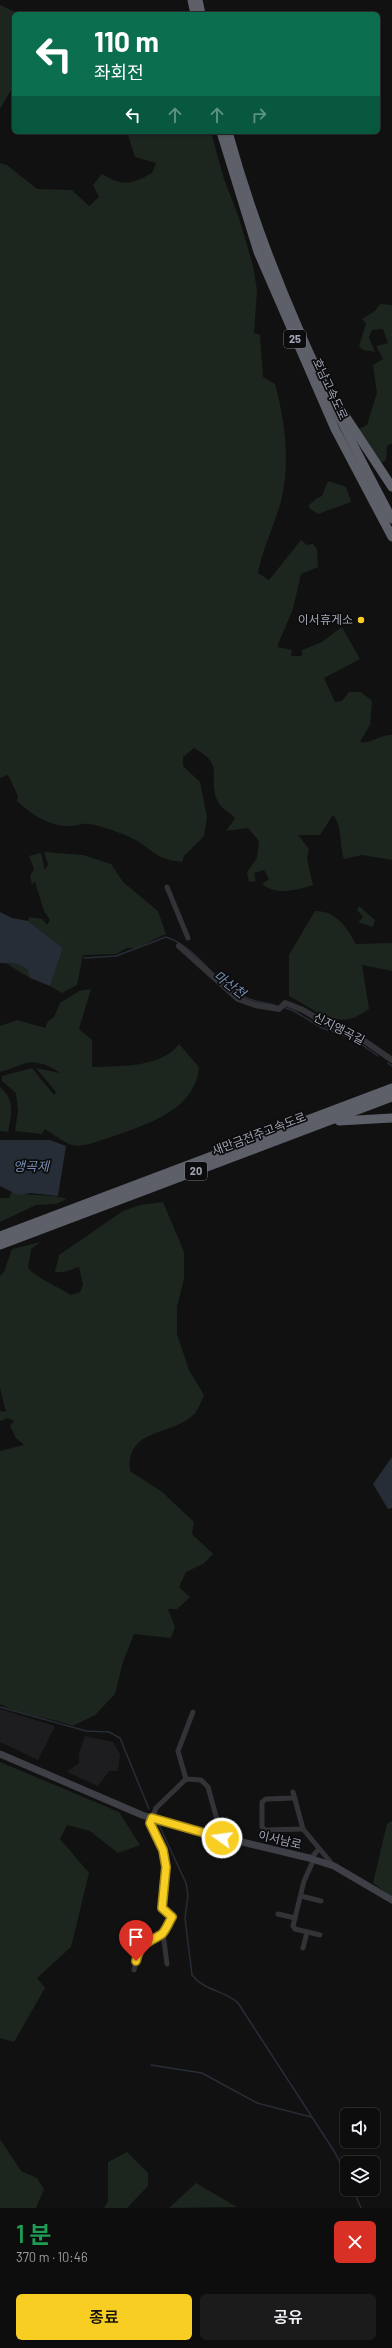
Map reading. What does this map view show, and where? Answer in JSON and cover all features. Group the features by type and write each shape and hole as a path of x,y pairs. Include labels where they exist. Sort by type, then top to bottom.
{"highway":[{"path":"192,0 195,12"},
{"path":"198,0 201,12"},
{"name":"호남고속도로","path":"222,134 243,209 261,259 332,422 392,537"},
{"name":"호남고속도로","path":"229,134 255,222 291,313 331,404 392,519"},
{"path":"331,404 340,408 392,487"},
{"name":"새만금전주고속도로","path":"0,1245 323,1123 392,1091"},
{"name":"새만금전주고속도로","path":"0,1236 392,1091"},
{"path":"323,1123 392,1118"}],"main road":[{"name":"이서남로","path":"0,1754 152,1818 222,1838 312,1859 334,1866 392,1900"}],"street":[{"path":"167,887 188,938"},
{"name":"신지앵곡길","path":"179,946 238,999 255,1005 279,1009 285,1003 303,1010 330,1026 363,1040 392,1060"},
{"path":"186,1779 178,1751 193,1712"},
{"path":"134,1970 138,1952 148,1940 163,1933 172,1917 162,1908 166,1867 163,1850 150,1823 156,1808 186,1779 201,1780 208,1787 222,1838"},
{"path":"293,1792 303,1829 334,1866"},
{"path":"295,1798 266,1799 262,1802 262,1827 265,1830 303,1829"},
{"path":"319,1849 312,1859 304,1881 293,1926 295,1929 320,1935"},
{"path":"301,1896 321,1901"},
{"path":"278,1914 295,1918"},
{"path":"303,1948 307,1932"},
{"path":"163,1933 167,1964"}],"shaded area":[{"path":"0,5 16,12 12,12 12,88 0,109"},
{"path":"128,134 212,134 224,179 239,218 253,266 257,290 254,333 260,335 263,377 275,384 284,426 286,469 282,497 263,553 258,573 269,580 301,540 307,545 313,544 317,549 318,567 301,574 293,609 277,647 292,650 291,656 302,656 302,650 322,642 342,627 360,659 324,678 335,702 342,701 349,692 361,692 372,701 370,725 360,742 368,742 384,736 392,735 392,860 362,855 344,859 340,831 333,815 320,835 298,835 309,849 307,859 313,885 300,889 281,891 268,888 262,884 269,879 264,870 254,873 256,881 249,882 247,872 257,858 259,841 248,828 226,831 235,818 218,802 214,786 213,766 204,754 194,748 183,757 183,766 200,782 207,817 204,836 184,856 182,862 157,855 134,839 103,827 87,824 65,826 45,821 27,810 17,801 18,796 8,775 0,778 0,163 7,165 37,189 72,190 89,206 99,197 93,185 102,174 116,181 133,182 152,173 156,163 135,157"},
{"path":"380,304 392,305 392,443 387,446 386,460 377,466 357,430 367,425 377,393 373,365 383,359 376,346 388,343 383,329 372,330 369,337 375,352 363,350 359,346 366,324 362,319 375,311"},
{"path":"328,481 346,487 351,502 318,514 309,508 309,505 317,498 322,496"},
{"path":"44,852 83,855 111,864 123,882 158,911 166,934 136,948 127,948 116,954 83,955 77,985 62,993 50,986 63,948 28,921 29,917 42,919 47,925 50,920 44,911 35,882 32,884 30,876 34,869 29,856 41,853 45,870 48,864"},
{"path":"359,906 375,920 373,927 358,922 363,917 357,910"},
{"path":"315,911 329,914 340,921 356,944 392,943 392,971 362,965 369,1009 358,1016 348,1019 328,1017 289,996 289,955"},
{"path":"7,964 18,964 27,969 30,978"},
{"path":"91,989 79,1029 92,1040 92,1067 126,1066 151,1062 162,1058 179,1044 199,1067 196,1082 188,1095 178,1106 166,1114 137,1128 90,1144 80,1146 72,1145 45,1129 42,1134 15,1131 18,1111 16,1093 2,1081 2,1076 32,1068 54,1095 56,1092 36,1068 60,1073 53,1068 35,1062 0,1072 0,1026 17,1020 45,1028 48,1021 54,1017 60,1003 79,991"},
{"path":"0,1087 8,1097 11,1107 11,1119 8,1132 0,1131"},
{"path":"12,1191 23,1194 53,1196 67,1199 56,1204 36,1205 0,1222 0,1198 9,1198"},
{"path":"163,1202 184,1252 184,1279 177,1307 177,1334 189,1370 204,1395 198,1409 192,1416 183,1422 151,1435 142,1440 135,1447 131,1457 130,1471 161,1491 194,1522 192,1534 213,1554 203,1564 186,1572 179,1587 190,1597 177,1609 168,1609 175,1627 171,1638 134,1634 123,1662 115,1694 95,1715 73,1726 17,1711 0,1704 0,1451 24,1445 16,1438 10,1426 14,1421 8,1418 0,1421 0,1411 6,1412 0,1388 0,1276 4,1272 12,1249 41,1242 31,1249 28,1268 42,1279 71,1295 80,1292 83,1285 79,1267 64,1272 55,1272 59,1255 123,1211 140,1205"},
{"path":"0,1709 55,1726 38,1760 0,1742"},
{"path":"85,1736 113,1742 120,1754 118,1771 109,1771 98,1786 67,1772 79,1763 79,1754"},
{"path":"0,1762 119,1812 140,1845 118,1853 90,1831 67,1825 60,1839 89,1873 71,1947 37,1978 45,1988 14,2042 0,2038"},
{"path":"392,1821 392,1897 373,1883 387,1824"},
{"path":"0,2139 21,2171 37,2178 44,2189 36,2208 0,2208"},
{"path":"127,2152 148,2173 148,2186 127,2208 104,2208 108,2201 108,2162"},
{"path":"196,2183 237,2207 169,2208"}],"water":[{"path":"0,912 12,918 28,921 63,948 50,986 30,978 27,969 18,964 0,963"},
{"name":"앵곡제","path":"0,1140 50,1140 66,1146 58,1196 30,1193 18,1195 0,1186"},
{"path":"392,1457 392,1508 388,1509 373,1484"}],"waterway":[{"name":"마산천","path":"84,958 116,956 166,937 178,942 188,949 226,985 236,992 250,999 277,1006"},
{"name":"마산천","path":"283,1007 294,1011 322,1028 352,1038 378,1056"},
{"name":"마산천","path":"388,1063 392,1066"},
{"path":"0,1707 86,1731 109,1732 120,1738 149,1809"},
{"path":"159,1825 186,1883 188,1895 185,1918 192,1975 202,1984 227,1995 238,2003 340,2163"},
{"path":"151,2065 202,2073 257,2103 311,2117"},
{"path":"356,2196 361,2208"}],"place":[{"name":"이서휴게소","path":"361,620"}],"route":[{"path":"136,1961 138,1952 148,1940 163,1933 172,1917 162,1908 166,1867 163,1850 150,1823 152,1818 175,1826 222,1838"}]}
